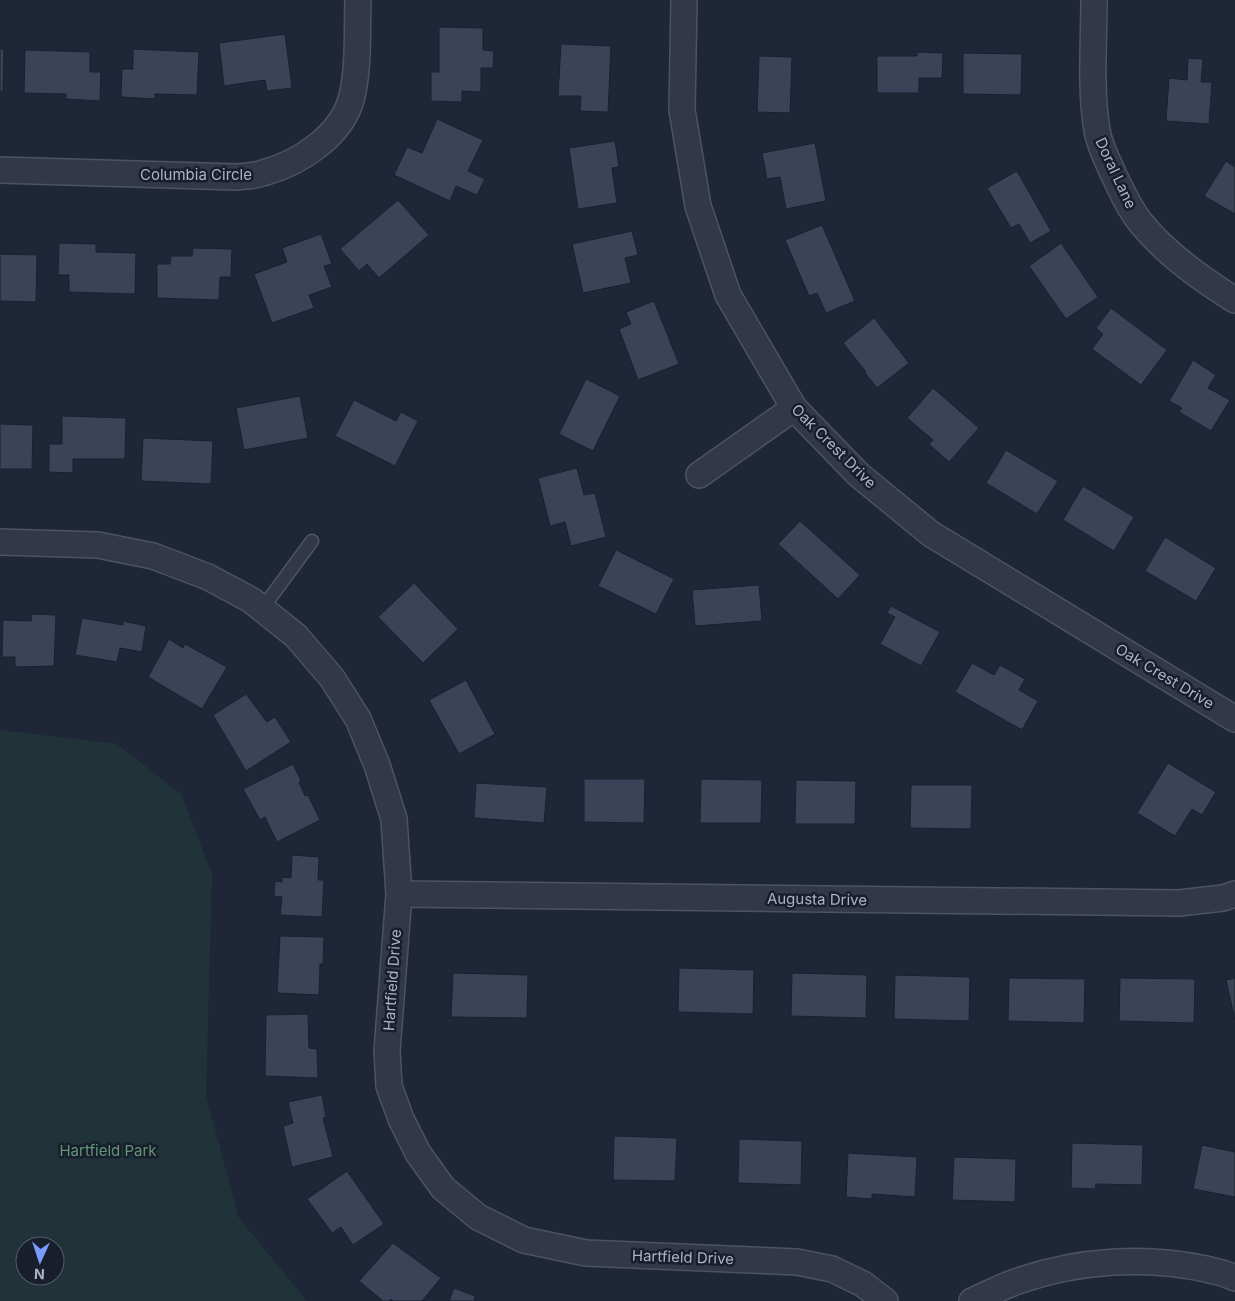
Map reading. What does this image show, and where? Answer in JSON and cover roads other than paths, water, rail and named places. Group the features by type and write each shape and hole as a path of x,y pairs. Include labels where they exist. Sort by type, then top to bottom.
{"street":[{"name":"Columbia Circle","path":"0,170 237,177 262,174 288,164 312,150 334,130 346,114 352,96 355,73 358,0"},
{"name":"Oak Crest Drive","path":"684,0 682,110 698,206 728,295 794,408 859,475 931,534 1235,718"},
{"name":"Doral Lane","path":"1094,0 1094,95 1097,131 1123,195 1140,222 1165,249 1209,284 1235,300"},
{"path":"699,475 794,408"},
{"name":"Hartfield Drive","path":"0,542 98,545 153,556 208,577 251,600 296,636 332,678 358,719 377,766 394,819 398,894 387,1051 389,1086 405,1128 418,1153 443,1188 478,1217 524,1240 586,1253 797,1262 832,1269 863,1284 885,1301"},
{"name":"Augusta Drive","path":"398,894 1180,903 1223,898 1235,894"},
{"path":"972,1301 1021,1280 1076,1266 1132,1261 1181,1264 1228,1274 1235,1278"}],"lane":[{"path":"262,609 312,541"}],"park label":[{"name":"Hartfield Park","path":"108,1150"}]}
